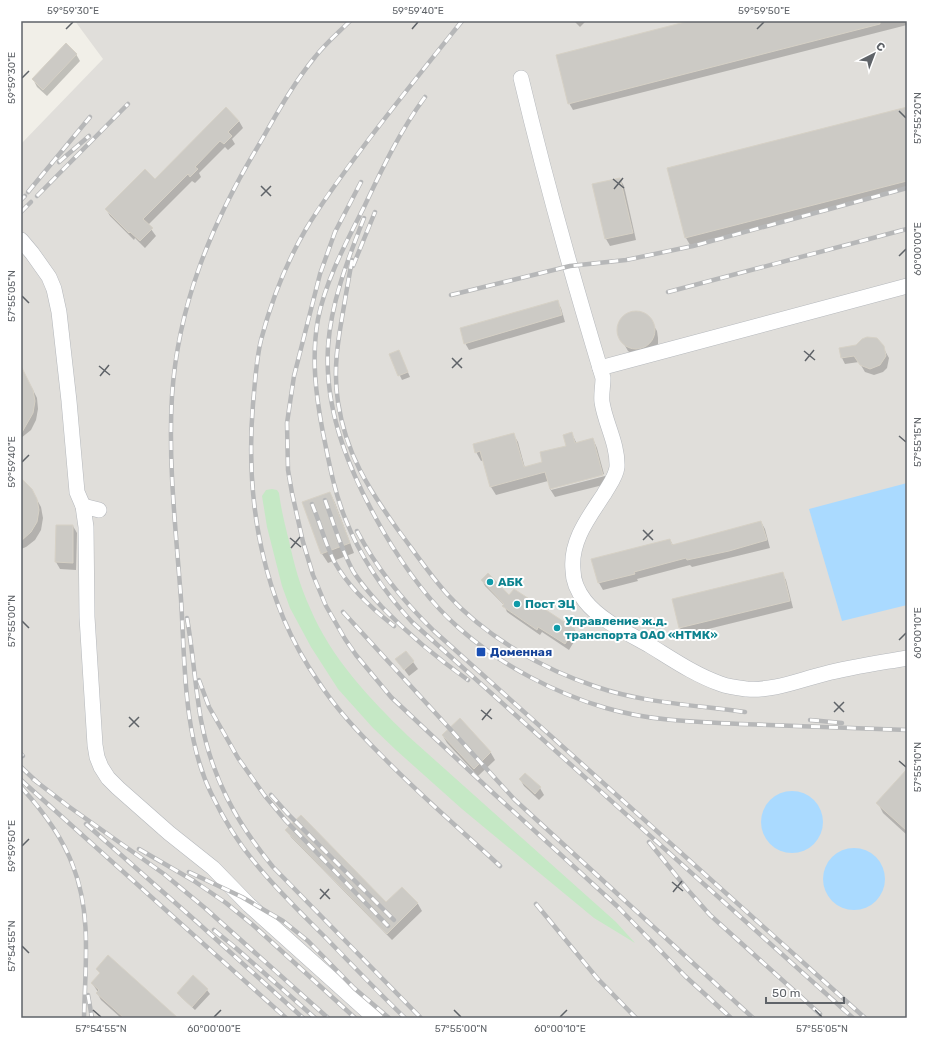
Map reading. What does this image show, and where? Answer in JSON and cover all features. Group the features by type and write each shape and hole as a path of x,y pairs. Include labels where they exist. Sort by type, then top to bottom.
{"lane":[{"path":"521,78 538,148 570,266 603,378 604,388 602,401 615,449 617,467 613,478 585,522 579,536 573,558 573,570 577,587 586,602 614,625 697,673 721,684 734,687 748,689 790,684 830,672 907,658"},
{"path":"21,240 49,277 57,301 69,401 77,492 83,506 86,527 87,617 95,744 97,757 101,767 108,778 118,788 169,833 213,868 249,905 375,1018"},
{"path":"600,368 907,286"},
{"path":"83,506 99,510"}],"shaded area":[{"path":"75,21 907,21 907,1018 21,1018 21,144 103,59"}],"green space":[{"path":"266,490 277,490 279,493 293,558 306,600 329,644 352,676 379,707 408,736 616,922 635,943 594,918 462,809 373,728 338,689 311,647 290,608 282,586 267,527 262,496"}],"water":[{"path":"907,483 907,605 842,621 809,509"},
{"path":"792,791 804,794 814,800 820,810 823,822 820,834 814,844 804,850 792,853 780,850 770,844 764,834 761,822 764,810 770,800 780,794"},
{"path":"854,848 866,851 876,857 882,867 885,879 882,891 876,901 866,907 854,910 842,907 832,901 826,891 823,879 826,867 832,857 842,851"}],"building":[{"path":"689,21 880,21 880,24 568,104 556,55"},
{"path":"66,43 77,54 43,90 32,79"},
{"path":"226,107 239,121 228,132 232,136 224,144 220,141 195,167 198,169 190,177 188,174 143,219 153,228 140,241 130,232 129,233 105,209 145,169 155,179"},
{"path":"907,107 907,181 685,238 667,168"},
{"path":"620,178 633,233 605,239 592,184"},
{"path":"558,300 562,315 464,344 460,328"},
{"path":"632,311 640,311 647,314 652,319 655,330 652,341 647,346 640,349 632,349 625,346 620,341 617,334 617,326 620,319 625,314"},
{"path":"867,337 877,338 884,346 886,356 880,365 870,369 860,365 854,356 841,358 839,348 856,345 862,339"},
{"path":"399,350 408,372 398,376 389,354"},
{"path":"21,366 33,390 35,401 33,413 21,434"},
{"path":"572,432 575,443 593,438 603,475 550,489 545,472 490,487 480,451 475,453 473,444 514,433 524,467 542,462 540,452 566,446 563,435"},
{"path":"21,478 32,489 37,499 39,510 37,522 31,532 21,541"},
{"path":"330,492 350,543 321,554 302,502"},
{"path":"761,521 767,540 729,551 687,560 686,558 634,572 635,574 598,583 591,559 670,539 672,545"},
{"path":"56,525 73,525 73,563 55,562"},
{"path":"783,572 790,601 679,628 672,599"},
{"path":"488,573 509,595 514,589 575,629 565,644 538,627 537,630 502,606 504,604 481,580"},
{"path":"406,651 414,661 404,670 395,659"},
{"path":"460,718 491,752 474,769 442,735"},
{"path":"907,769 907,831 876,803"},
{"path":"525,773 541,787 535,794 519,779"},
{"path":"301,815 386,902 402,887 418,903 387,934 285,830"},
{"path":"108,955 178,1018 124,1018 96,993 99,990 91,983 100,973 96,969"},
{"path":"193,975 208,989 192,1007 177,993"}],"railway":[{"path":"350,21 319,52 284,101 240,177 211,236 189,298 175,362 171,421 173,498 185,673 190,723 202,771 211,793 237,839 264,874 405,1018"},
{"path":"462,21 390,112 335,185 306,229 286,269 269,311 258,356 251,440 252,477 255,513 271,584 283,617 299,650 318,681 340,711 374,748 426,799 500,866"},
{"path":"425,97 392,150 344,246 326,289 318,319 315,348 315,377 318,405 335,487 341,508 351,532 365,560 382,586 412,622 853,1018"},
{"path":"37,196 128,104"},
{"path":"28,192 90,117"},
{"path":"59,162 89,136"},
{"path":"361,182 335,232 320,274 294,376 287,423 288,470 292,493 303,542 313,575 326,606 356,655 391,697 617,906 685,976 731,1018"},
{"path":"451,295 570,266 626,260 693,246 907,188"},
{"path":"21,200 25,196"},
{"path":"21,212 31,202"},
{"path":"353,266 375,212"},
{"path":"364,218 336,297 328,347 330,396 335,419 350,466 371,510 400,558 428,596 449,619 493,654 511,666 548,686 586,702 639,716 740,724 907,730"},
{"path":"668,292 907,229"},
{"path":"352,260 339,334 336,361 336,388 342,421 360,470 377,500 434,579 447,594 462,610 497,638 536,661 576,680 633,697 745,712"},
{"path":"325,500 345,554 353,571 363,585 382,607 412,636 468,680"},
{"path":"312,504 334,561 346,580 377,612 394,626"},
{"path":"357,531 382,572 412,608 434,631 865,1018"},
{"path":"343,612 515,800 753,1018"},
{"path":"187,618 201,720 206,741 219,780 237,816 273,867 421,1018"},
{"path":"199,680 209,707 238,758 265,796 286,821 388,926"},
{"path":"810,720 842,723"},
{"path":"21,767 37,782"},
{"path":"33,779 68,806 164,874 205,908 328,1018"},
{"path":"21,780 286,1018"},
{"path":"21,787 44,814 63,844 79,884 83,903 86,941 84,1018"},
{"path":"271,795 288,814 394,920"},
{"path":"86,824 303,1018"},
{"path":"649,842 710,915 820,1014"},
{"path":"139,849 194,881 226,903 253,925 355,1018"},
{"path":"189,872 242,897 283,921 308,941 354,988 389,1018"},
{"path":"536,904 597,978 636,1018"},
{"path":"214,930 315,1018"},
{"path":"88,995 92,1018"}],"place":[{"name":"АБК","path":"490,582"},
{"name":"Пост ЭЦ","path":"517,604"},
{"name":"Управление ж.д. транспорта ОАО «НТМК»","path":"557,628"},
{"name":"Доменная","path":"481,652"}]}
